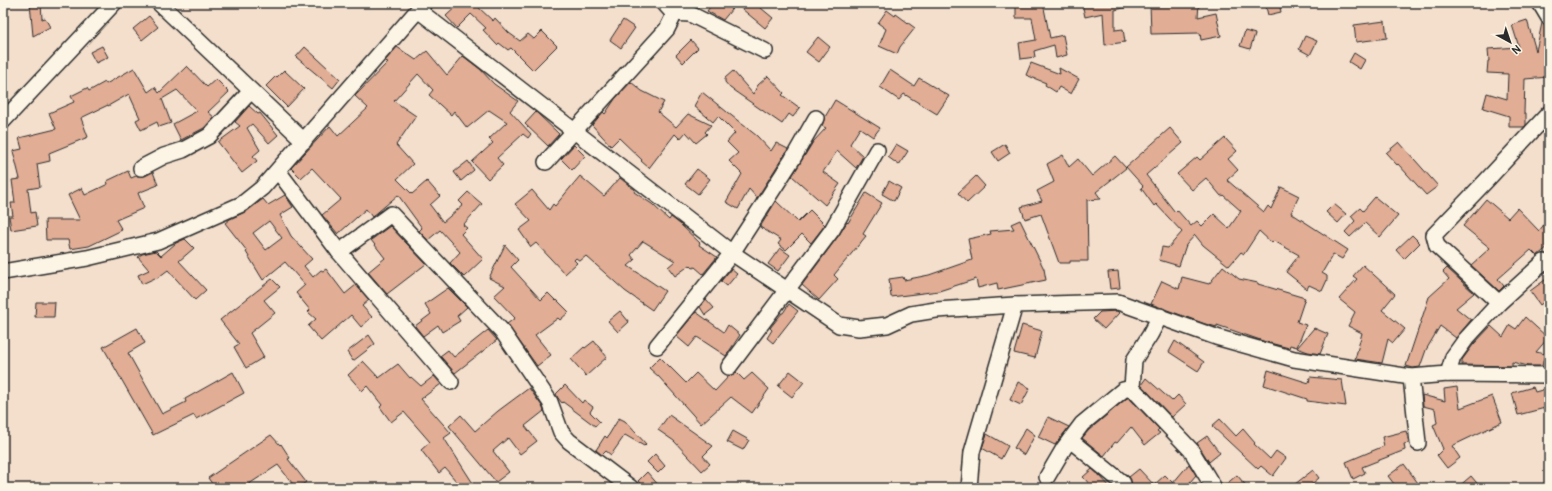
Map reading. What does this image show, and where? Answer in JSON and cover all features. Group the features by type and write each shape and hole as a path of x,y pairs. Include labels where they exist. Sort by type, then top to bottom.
{"street":[{"path":"3,121 114,3"},
{"path":"159,3 304,141"},
{"path":"1540,3 1549,18"},
{"path":"3,272 87,258 158,241 242,204 262,188 278,171 421,6 575,131 732,253 839,325 859,328 887,325 912,314 930,311 1015,305 1118,302 1216,337 1294,359 1411,377 1448,374 1549,375"},
{"path":"546,162 667,29 672,19 668,8"},
{"path":"668,8 690,14 765,51"},
{"path":"141,168 164,156 183,150 209,136 251,91"},
{"path":"1499,303 1437,246 1434,235 1549,113"},
{"path":"657,346 732,253 792,160 816,118"},
{"path":"729,367 832,230 877,150"},
{"path":"278,171 339,252 451,382"},
{"path":"339,252 391,214 502,331 550,402 561,432 569,441 631,488"},
{"path":"1448,374 1453,357 1466,339 1499,303 1544,262"},
{"path":"969,488 972,452 1015,305"},
{"path":"1160,316 1134,360 1132,388 1191,450 1214,488"},
{"path":"1411,377 1418,443"},
{"path":"1047,477 1082,424 1123,390 1132,388"},
{"path":"1070,440 1122,483"}],"building":[{"path":"30,3 41,3 42,19 45,18 50,27 33,36"},
{"path":"458,3 482,3 478,7 493,21 495,18 509,33 520,41 528,34 534,39 542,31 557,46 533,70 511,48 508,50 499,43 497,45 483,30 486,28 471,14 457,28 446,16 459,4"},
{"path":"713,3 755,3 773,18 765,28 736,4 723,20 707,11"},
{"path":"1016,3 1043,3 1050,38 1063,35 1067,55 1056,58 1054,45 1034,51 1035,57 1021,59 1019,43 1036,40 1032,18 1016,18"},
{"path":"1082,3 1127,3 1128,7 1115,10 1115,30 1123,29 1125,42 1105,45 1103,13 1085,17"},
{"path":"1150,3 1199,3 1198,17 1216,13 1221,36 1201,40 1200,33 1151,34"},
{"path":"1265,3 1279,3 1281,12 1268,15"},
{"path":"887,10 895,16 896,14 915,28 900,47 897,54 879,46 886,29 878,23"},
{"path":"149,16 158,27 142,40 133,29"},
{"path":"623,20 635,28 621,48 610,40"},
{"path":"1527,20 1536,51 1542,23 1546,26 1549,77 1525,79 1524,113 1526,113 1526,125 1524,127 1509,127 1509,116 1483,108 1487,93 1507,99 1508,74 1487,73 1489,61 1488,49 1519,47 1512,25"},
{"path":"1385,21 1387,38 1356,42 1354,25"},
{"path":"1245,31 1255,34 1250,49 1240,46"},
{"path":"1305,36 1317,41 1310,55 1299,49"},
{"path":"818,37 830,47 819,62 806,52"},
{"path":"691,40 698,48 683,63 676,55"},
{"path":"102,46 108,57 96,63 90,52"},
{"path":"305,47 340,79 333,88 296,57"},
{"path":"397,47 416,60 427,51 447,75 463,56 480,69 494,84 518,101 510,111 531,134 528,138 523,134 497,158 503,165 488,179 472,162 493,143 489,139 507,122 489,110 467,128 454,111 451,115 429,95 433,90 418,74 394,101 416,116 396,145 413,164 397,179 412,194 427,181 440,196 430,205 443,222 463,205 459,201 468,192 482,204 463,225 467,228 461,234 483,259 464,277 450,263 460,252 440,230 428,240 419,231 422,228 398,195 372,217 366,209 338,234 322,215 341,199 312,168 301,178 291,168 330,126 338,136 368,108 355,96 388,62 385,61"},
{"path":"1354,53 1365,60 1360,69 1349,62"},
{"path":"1031,63 1060,74 1059,68 1079,79 1071,94 1059,87 1056,92 1045,85 1046,83 1026,75"},
{"path":"187,66 207,87 216,79 229,92 208,112 214,117 204,128 181,140 173,124 197,111 177,90 162,99 171,123 159,127 157,122 141,130 136,120 140,118 129,94 108,106 81,118 88,137 49,153 50,161 37,164 40,187 28,189 31,213 35,212 37,226 11,230 9,216 13,216 11,203 15,203 12,180 20,179 13,151 22,149 19,138 56,129 49,113 74,102 71,96 87,88 89,91 105,82 106,84 134,68 148,92 155,87 159,93"},
{"path":"284,70 304,89 287,107 266,86"},
{"path":"890,70 914,86 919,78 949,96 937,114 904,94 899,100 880,87"},
{"path":"733,71 753,94 758,85 768,76 784,93 782,95 800,108 793,117 789,114 782,124 730,88 725,82 725,78"},
{"path":"631,82 642,91 664,102 658,112 676,127 688,114 711,125 705,132 707,134 696,143 686,132 680,139 675,134 649,168 619,138 611,146 592,125 603,112 605,114 615,99"},
{"path":"702,92 757,136 771,151 776,143 788,149 757,198 749,189 738,209 726,202 742,174 729,161 738,153 727,142 735,133 718,116 713,122 694,106"},
{"path":"835,100 880,128 873,137 860,128 850,144 863,156 856,168 837,151 823,172 840,184 825,205 792,176 813,142 826,128 822,126 825,117"},
{"path":"249,106 258,114 260,113 278,135 269,143 252,124 247,128 260,150 253,156 257,161 242,173 218,142 240,126 235,122"},
{"path":"536,112 559,134 548,146 525,124"},
{"path":"1170,128 1183,143 1146,175 1175,212 1177,210 1191,226 1197,221 1202,226 1214,214 1229,228 1241,211 1223,195 1221,196 1206,178 1192,190 1177,174 1197,157 1200,160 1225,138 1237,151 1228,159 1238,170 1227,180 1264,212 1268,206 1271,209 1281,187 1299,196 1291,213 1348,250 1342,259 1333,254 1322,273 1327,276 1327,280 1322,291 1309,285 1307,289 1286,272 1299,255 1274,241 1272,243 1259,231 1244,254 1241,252 1229,266 1203,245 1195,235 1186,245 1179,266 1159,260 1162,247 1168,248 1182,232 1156,204 1154,206 1141,188 1143,186 1126,167"},
{"path":"1399,142 1438,186 1426,195 1386,153"},
{"path":"896,144 908,151 899,165 888,157"},
{"path":"1005,144 1010,153 998,161 992,152"},
{"path":"574,145 585,156 572,170 561,159"},
{"path":"1063,155 1069,167 1078,159 1092,176 1115,156 1126,168 1096,192 1101,199 1087,200 1088,261 1070,261 1070,263 1059,263 1041,214 1025,219 1021,207 1042,201 1037,191 1054,182 1047,164"},
{"path":"468,161 474,170 461,181 454,172"},
{"path":"697,169 710,179 698,194 685,184"},
{"path":"128,171 131,178 136,176 145,176 153,172 158,185 138,193 144,208 116,220 122,230 89,246 70,249 68,240 46,240 45,220 80,220 68,195 82,188 85,195 108,184 107,181"},
{"path":"580,176 604,196 620,178 635,190 634,192 652,204 669,220 671,217 680,224 700,243 699,245 717,257 703,274 695,267 693,268 690,265 675,276 668,267 675,261 643,241 631,255 635,260 628,266 665,291 652,310 625,291 586,256 580,261 576,258 574,260 577,263 565,274 536,243 531,247 519,230 531,221 515,204 532,190 549,210 553,204 555,206"},
{"path":"976,176 985,186 967,203 958,193"},
{"path":"889,181 901,188 894,201 882,194"},
{"path":"866,193 882,203 863,234 866,236 834,275 838,279 819,300 802,285 847,222 848,223"},
{"path":"285,195 293,207 280,215 291,236 312,259 304,266 313,277 321,270 323,271 326,269 345,294 356,285 369,300 362,306 372,317 361,327 351,315 321,341 308,326 316,319 308,312 310,310 296,293 305,285 285,262 263,280 246,252 247,251 225,223 247,211 263,199 268,205","holes":["269,221 282,238 266,250 253,233"]},
{"path":"1375,197 1398,216 1380,237 1365,223 1350,237 1345,232 1355,221 1351,216 1360,208 1363,211"},
{"path":"1486,199 1508,218 1517,208 1539,231 1549,218 1549,246 1537,256 1531,250 1498,279 1504,286 1499,291 1471,265 1490,248 1463,226"},
{"path":"776,201 798,222 810,210 825,225 811,243 802,234 786,250 778,244 781,240 760,227"},
{"path":"1334,204 1346,214 1338,223 1326,212"},
{"path":"1020,220 1044,269 1046,280 998,290 997,283 978,288 976,279 939,291 891,297 889,279 903,277 904,280 929,275 972,260 968,239 991,234 990,231 1014,229 1011,224"},
{"path":"390,226 426,264 387,294 368,272 385,258 371,240"},
{"path":"1412,235 1420,243 1404,259 1396,250"},
{"path":"185,239 194,248 179,261 206,290 195,300 168,270 156,279 155,278 142,284 138,275 149,270 138,257 142,254 156,251 161,256 176,243"},
{"path":"505,245 518,260 511,267 541,300 548,293 569,312 560,320 558,318 535,335 551,355 537,366 507,324 515,318 494,296 505,286 489,278"},
{"path":"780,248 790,255 778,271 768,264"},
{"path":"1363,265 1395,294 1382,310 1405,329 1393,343 1388,339 1382,363 1355,359 1362,333 1348,326 1355,312 1339,299 1357,279 1353,276"},
{"path":"1223,266 1239,279 1258,283 1305,298 1297,322 1306,325 1297,347 1290,345 1289,348 1266,342 1217,325 1217,327 1205,324 1151,304 1162,281 1179,289 1182,277 1209,284"},
{"path":"1447,268 1474,293 1456,308 1471,320 1456,338 1440,326 1426,350 1420,367 1413,368 1406,366 1429,297 1449,279 1443,272"},
{"path":"731,269 737,274 727,286 721,281"},
{"path":"1118,271 1120,288 1110,289 1108,272"},
{"path":"1549,277 1549,298 1540,305 1530,291"},
{"path":"272,279 280,287 264,300 275,313 250,333 264,357 246,368 234,347 239,344 220,320"},
{"path":"448,288 467,307 457,316 460,321 442,332 438,325 423,336 415,326 431,314 425,304"},
{"path":"706,299 714,308 705,315 700,307"},
{"path":"36,302 55,302 54,317 35,317"},
{"path":"789,304 798,311 773,343 767,338 772,330 770,328"},
{"path":"620,311 629,322 618,332 608,321"},
{"path":"1117,311 1119,313 1104,329 1093,319 1100,312"},
{"path":"696,312 724,332 728,325 740,335 726,356 697,337 689,347 676,336"},
{"path":"1525,317 1548,338 1536,352 1545,354 1542,366 1528,366 1512,362 1512,366 1462,365 1462,360 1473,345 1491,326 1503,337 1510,325 1516,329"},
{"path":"1022,325 1042,331 1035,358 1014,353"},
{"path":"137,328 145,343 128,353 162,414 186,402 185,399 233,372 244,393 196,419 194,415 153,435 103,347"},
{"path":"1314,328 1328,334 1320,354 1297,348"},
{"path":"488,330 497,340 455,373 440,356 448,350 454,357"},
{"path":"369,335 375,344 353,361 347,352"},
{"path":"594,341 607,357 586,376 571,359 584,347 585,348"},
{"path":"1175,341 1204,362 1198,371 1169,352"},
{"path":"660,357 686,383 696,373 715,391 729,376 736,372 744,380 752,373 769,389 752,413 731,397 701,424 659,377 649,368"},
{"path":"363,361 379,378 398,364 410,378 411,377 421,386 434,376 441,384 421,399 451,433 444,438 476,488 462,488 445,468 439,473 421,450 430,442 404,412 391,422 380,407 382,405 367,386 362,391 348,375"},
{"path":"1268,370 1309,383 1310,377 1342,380 1346,406 1307,401 1307,399 1264,385"},
{"path":"790,371 804,382 792,397 778,386"},
{"path":"1146,378 1172,401 1178,395 1186,404 1172,417 1141,385"},
{"path":"1018,382 1030,388 1021,405 1010,400"},
{"path":"565,385 582,403 584,400 593,407 590,412 600,422 595,426 563,402 562,403 556,394"},
{"path":"1457,387 1460,408 1492,396 1502,422 1452,446 1460,458 1447,468 1437,455 1443,449 1433,425 1437,423 1435,409 1423,406 1422,395 1445,401 1444,389"},
{"path":"1533,387 1535,392 1549,388 1549,407 1518,415 1512,393"},
{"path":"529,388 544,411 525,426 537,441 520,454 508,438 493,451 509,472 496,482 449,426 461,415 475,431 498,411"},
{"path":"1127,398 1129,398 1159,429 1157,431 1160,433 1145,445 1131,427 1117,443 1115,442 1104,456 1082,438 1089,430"},
{"path":"669,415 713,446 703,456 710,464 702,471 674,441 658,430"},
{"path":"1048,417 1069,427 1055,445 1038,437"},
{"path":"619,418 625,421 646,444 644,446 625,435 611,455 606,451 602,455 596,450 605,436 607,438"},
{"path":"1220,419 1236,436 1243,429 1255,443 1254,444 1270,459 1276,451 1286,458 1273,476 1261,466 1258,469 1212,426"},
{"path":"1026,428 1035,435 1024,455 1014,448"},
{"path":"733,431 749,440 743,450 727,442"},
{"path":"1406,431 1409,443 1404,444 1405,450 1362,467 1365,473 1353,479 1346,462 1384,446 1382,437"},
{"path":"987,434 1008,446 1001,459 982,448"},
{"path":"271,435 280,445 281,444 290,458 288,459 306,482 296,488 278,465 243,488 215,488 208,478"},
{"path":"1207,436 1220,453 1209,462 1197,443"},
{"path":"655,454 665,466 658,473 647,462"},
{"path":"1189,464 1196,475 1185,488 1130,488 1132,484 1129,477 1139,469 1154,485 1165,475 1173,483"},
{"path":"1404,464 1418,483 1411,488 1397,488 1388,476"},
{"path":"1092,469 1111,488 1093,488 1083,477"},
{"path":"1313,470 1319,478 1307,488 1290,488"},
{"path":"647,472 661,488 644,488 638,481"},
{"path":"1237,475 1248,488 1223,488 1223,487"},
{"path":"1471,476 1481,488 1457,488"}]}
